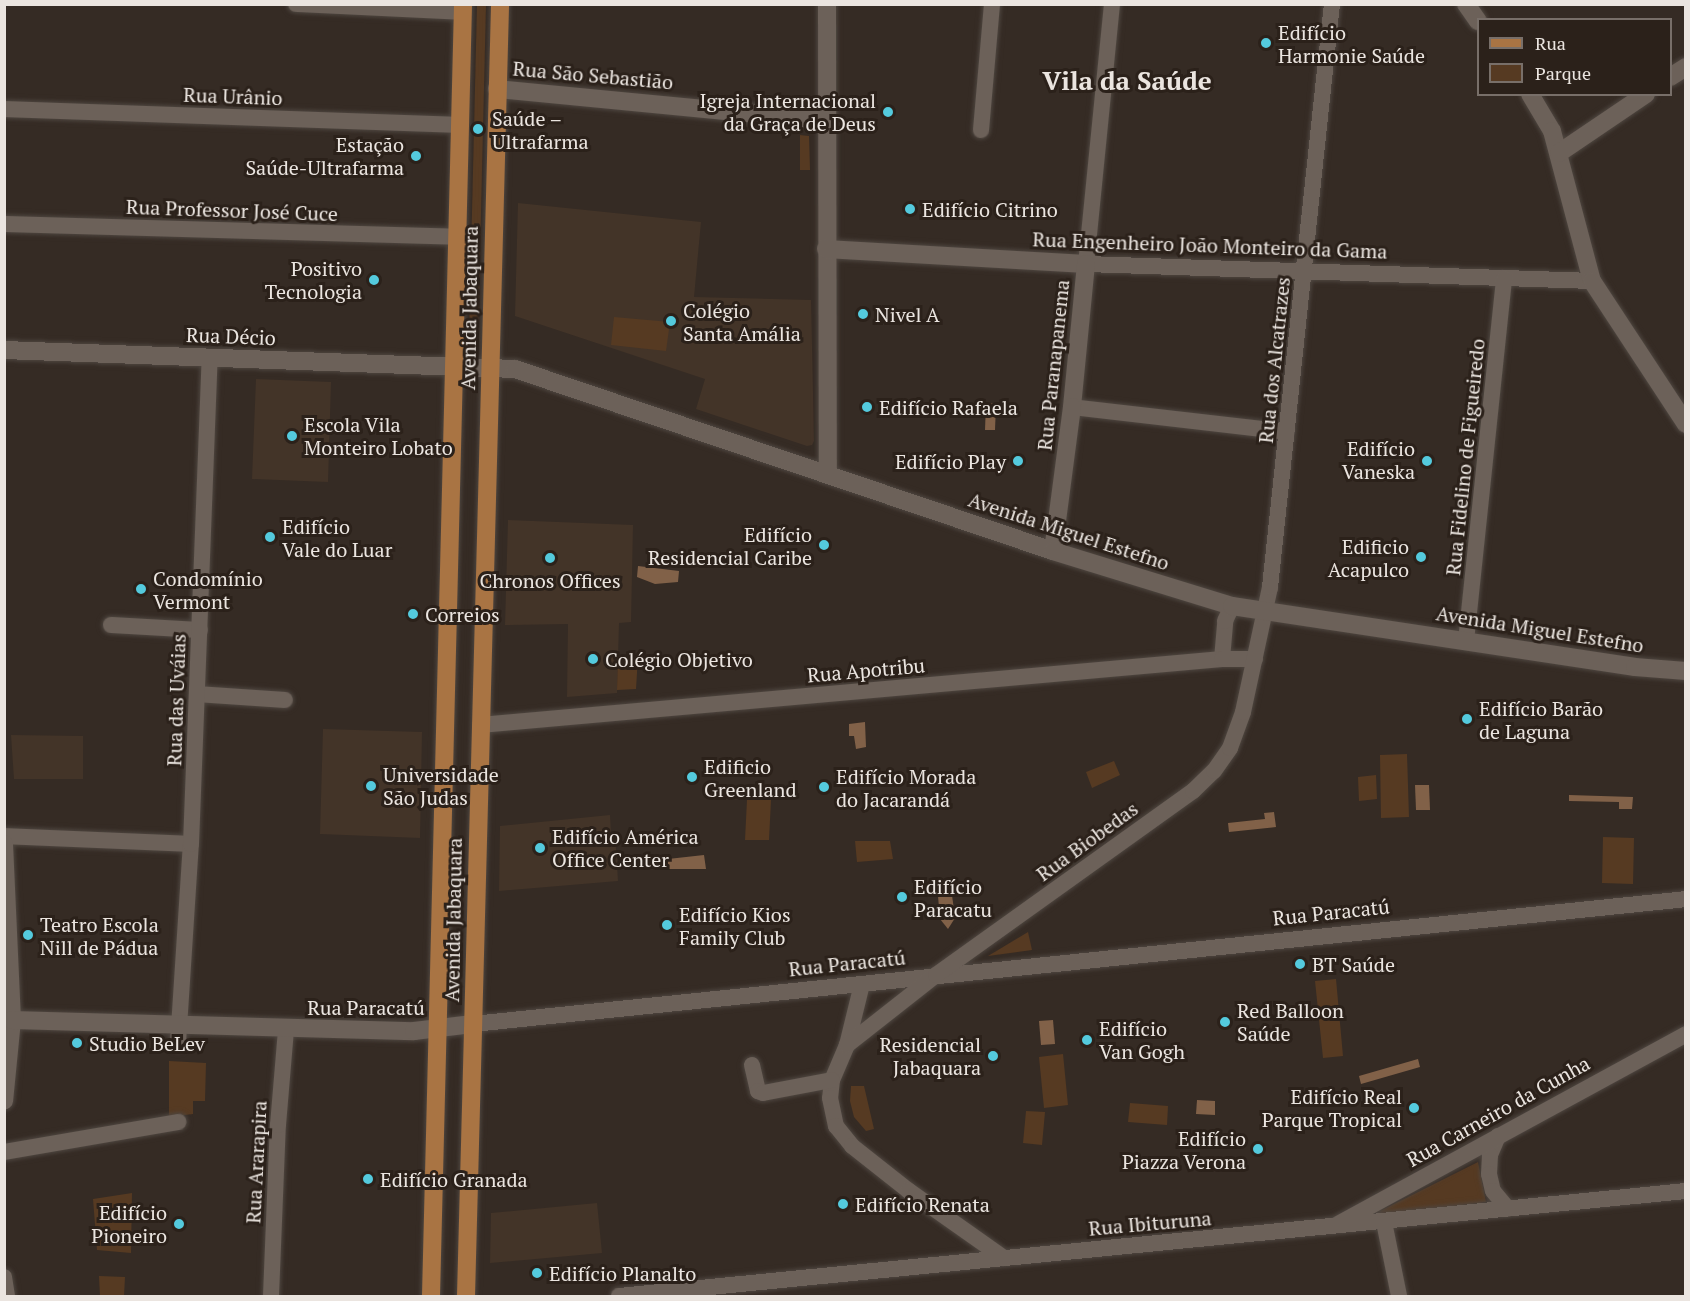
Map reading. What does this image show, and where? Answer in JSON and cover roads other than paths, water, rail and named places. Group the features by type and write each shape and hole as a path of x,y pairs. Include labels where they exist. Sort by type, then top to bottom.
{"main road":[{"name":"Avenida Jabaquara","path":"466,1296 500,4"},
{"name":"Avenida Jabaquara","path":"431,1296 463,8"}],"street":[{"path":"296,4 463,8"},
{"path":"827,4 828,474"},
{"path":"981,130 992,4"},
{"name":"Rua Paranapanema","path":"1053,551 1072,407 1112,4"},
{"name":"Rua dos Alcatrazes","path":"1266,612 1332,4"},
{"path":"1467,4 1477,18"},
{"path":"1672,76 1686,67"},
{"name":"Rua São Sebastião","path":"497,89 827,121"},
{"path":"1531,96 1552,131 1592,280 1680,403 1686,424"},
{"path":"1558,153 1643,96"},
{"name":"Rua Urânio","path":"4,109 460,125"},
{"name":"Rua Professor José Cuce","path":"4,224 458,237"},
{"name":"Rua Engenheiro João Monteiro da Gama","path":"826,249 1086,264 1592,280"},
{"name":"Rua Fidelino de Figueiredo","path":"1466,641 1504,278"},
{"name":"Rua Décio","path":"4,350 455,365"},
{"name":"Rua das Uváias","path":"179,1035 191,844 210,358"},
{"name":"Avenida Miguel Estefno","path":"455,365 515,369 1053,551 1232,606 1635,667 1686,671"},
{"path":"1072,407 1287,432"},
{"path":"1222,659 1225,621 1232,606"},
{"name":"Rua Biobedas","path":"847,1045 936,975 1192,791 1214,771 1230,748 1243,712 1266,612"},
{"path":"111,625 200,630"},
{"name":"Rua Apotribu","path":"480,725 1222,659 1255,659"},
{"path":"197,694 285,700"},
{"path":"4,836 191,844"},
{"path":"4,844 12,1020 4,1101"},
{"name":"Rua Paracatú","path":"12,1020 179,1035 286,1029 438,1030 473,1024 936,975 1686,899"},
{"name":"Rua Biobedas","path":"862,984 847,1045 832,1080 830,1098 836,1126 852,1146 909,1191 1004,1258"},
{"name":"Rua Ararapira","path":"271,1296 278,1125 286,1029"},
{"name":"Rua Carneiro da Cunha","path":"1332,1227 1686,1034"},
{"path":"752,1065 759,1091 763,1093 832,1080"},
{"path":"4,1152 178,1122"},
{"path":"1498,1136 1490,1155 1489,1174 1493,1191 1508,1209"},
{"name":"Rua Ibituruna","path":"619,1296 1686,1191"},
{"path":"1384,1222 1399,1296"},
{"path":"4,1277 7,1296"}],"place":[{"name":"Edifício Harmonie Saúde","path":"1266,43"},
{"name":"Igreja Internacional da Graça de Deus","path":"888,112"},
{"name":"Saúde – Ultrafarma","path":"478,129"},
{"name":"Estação Saúde-Ultrafarma","path":"416,156"},
{"name":"Edifício Citrino","path":"910,209"},
{"name":"Positivo Tecnologia","path":"374,280"},
{"name":"Nivel A","path":"863,314"},
{"name":"Colégio Santa Amália","path":"671,321"},
{"name":"Edifício Rafaela","path":"867,407"},
{"name":"Escola Vila Monteiro Lobato","path":"292,436"},
{"name":"Edifício Play","path":"1018,461"},
{"name":"Edifício Vaneska","path":"1427,461"},
{"name":"Edifício Vale do Luar","path":"270,537"},
{"name":"Edifício Residencial Caribe","path":"824,545"},
{"name":"Edificio Acapulco","path":"1421,557"},
{"name":"Chronos Offices","path":"550,558"},
{"name":"Condomínio Vermont","path":"141,589"},
{"name":"Correios","path":"413,614"},
{"name":"Colégio Objetivo","path":"593,659"},
{"name":"Edifício Barão de Laguna","path":"1467,719"},
{"name":"Edificio Greenland","path":"692,777"},
{"name":"Universidade São Judas","path":"371,786"},
{"name":"Edifício Morada do Jacarandá","path":"824,787"},
{"name":"Edifício América Office Center","path":"540,848"},
{"name":"Edifício Paracatu","path":"902,897"},
{"name":"Edifício Kios Family Club","path":"667,925"},
{"name":"Teatro Escola Nill de Pádua","path":"28,935"},
{"name":"BT Saúde","path":"1300,964"},
{"name":"Red Balloon Saúde","path":"1225,1022"},
{"name":"Edifício Van Gogh","path":"1087,1040"},
{"name":"Studio BeLev","path":"77,1043"},
{"name":"Residencial Jabaquara","path":"993,1056"},
{"name":"Edifício Real Parque Tropical","path":"1414,1108"},
{"name":"Edifício Piazza Verona","path":"1258,1149"},
{"name":"Edifício Granada","path":"368,1179"},
{"name":"Edifício Renata","path":"843,1204"},
{"name":"Edifício Pioneiro","path":"179,1224"},
{"name":"Edifício Planalto","path":"537,1273"}],"district":[{"name":"Vila da Saúde","path":"1127,81"}]}
